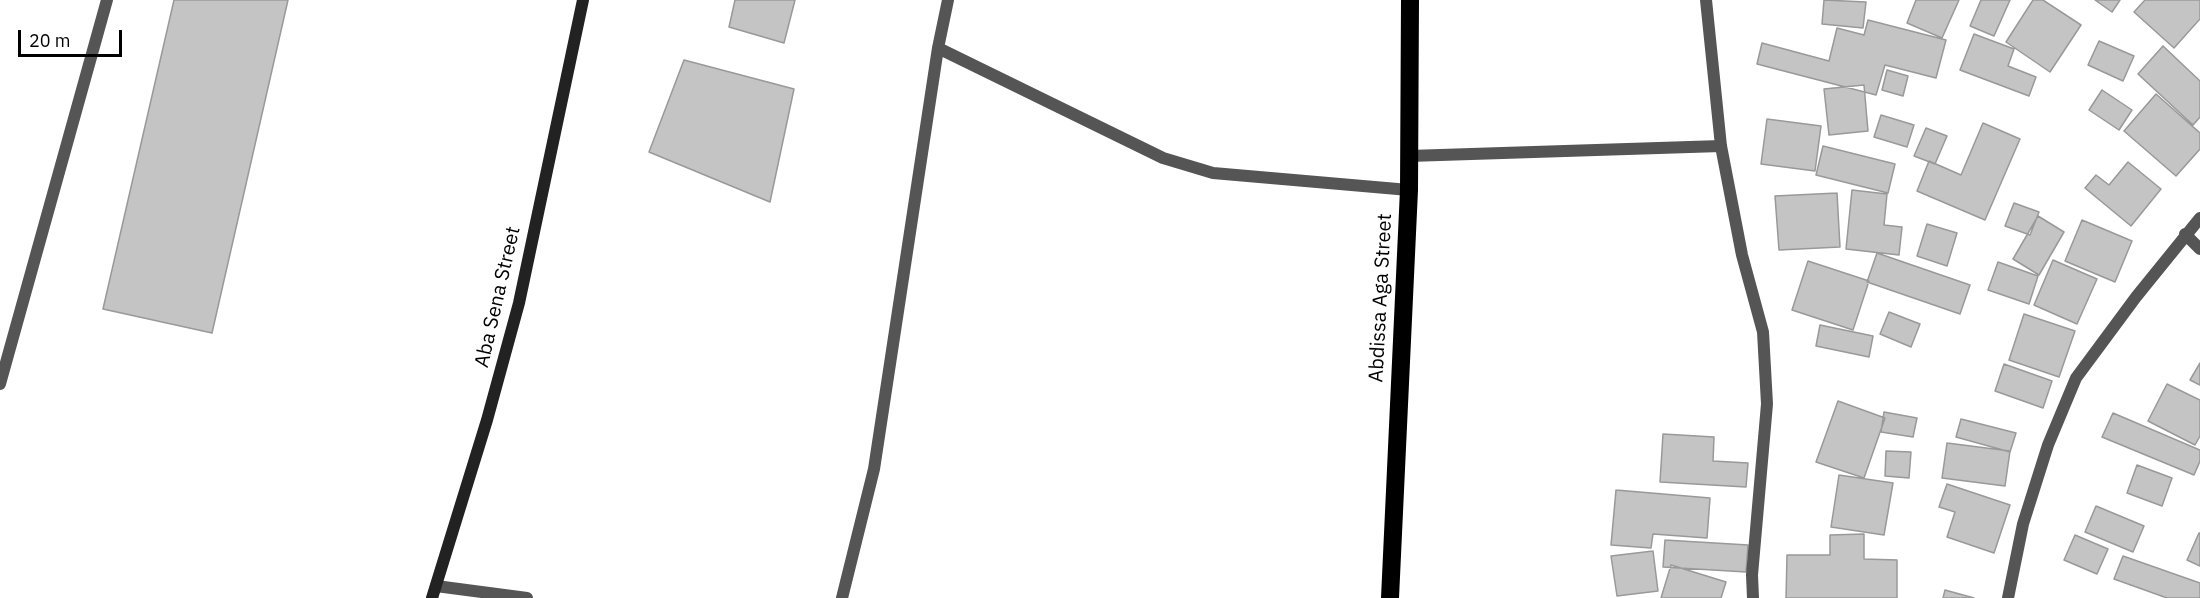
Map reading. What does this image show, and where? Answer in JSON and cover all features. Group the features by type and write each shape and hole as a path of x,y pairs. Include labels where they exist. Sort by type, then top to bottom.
{"highway":[{"name":"Abdissa Aga Street","path":"1390,598 1409,190 1410,0"}],"street":[{"path":"0,384 107,0"},
{"name":"Aba Sena Street","path":"434,592 487,420 519,303 583,0"},
{"path":"842,598 874,469 938,48 948,0"},
{"path":"1706,0 1721,146 1742,255 1763,332 1767,404 1752,574 1753,598"},
{"path":"938,48 1163,158 1213,173 1409,190"},
{"path":"1409,156 1721,146"},
{"path":"2008,598 2023,524 2048,445 2076,378 2185,234 2200,218"},
{"path":"2185,234 2200,249"},
{"path":"434,592 527,598"}],"building":[{"path":"174,0 288,0 212,333 103,309"},
{"path":"735,0 795,0 784,43 729,27"},
{"path":"1824,0 1866,2 1863,28 1822,24"},
{"path":"1916,0 1959,0 1942,38 1907,23"},
{"path":"1981,0 2010,0 1994,36 1970,26"},
{"path":"2033,0 2043,0 2081,25 2050,72 2006,42"},
{"path":"2095,0 2120,0 2112,12"},
{"path":"2145,0 2200,0 2200,19 2174,48 2134,12"},
{"path":"1868,20 1946,40 1936,78 1885,65 1876,95 1757,64 1762,43 1829,61 1837,28 1864,35"},
{"path":"1974,34 2014,49 2008,66 2036,77 2029,96 1960,70"},
{"path":"2099,41 2134,56 2123,81 2088,65"},
{"path":"2163,46 2200,81 2200,117 2193,125 2138,74"},
{"path":"684,60 794,89 770,202 649,152"},
{"path":"1887,70 1908,76 1903,96 1882,90"},
{"path":"1864,85 1868,131 1829,135 1824,89"},
{"path":"2102,90 2132,110 2119,130 2089,110"},
{"path":"2156,94 2200,133 2200,149 2176,176 2124,131"},
{"path":"1881,115 1914,125 1907,147 1874,137"},
{"path":"1767,119 1821,126 1815,171 1761,164"},
{"path":"1983,123 2020,139 1985,220 1917,191 1929,161 1961,175"},
{"path":"1926,128 1947,136 1935,164 1914,156"},
{"path":"1823,146 1895,164 1888,193 1816,175"},
{"path":"2128,162 2161,189 2131,226 2085,188 2096,175 2109,185"},
{"path":"1852,190 1887,194 1884,225 1902,227 1899,255 1846,249"},
{"path":"1837,193 1840,247 1779,250 1775,196"},
{"path":"2014,203 2039,212 2030,235 2005,226"},
{"path":"2038,216 2064,232 2039,275 2013,259"},
{"path":"2082,220 2132,241 2115,282 2065,261"},
{"path":"1927,224 1957,233 1947,266 1917,256"},
{"path":"1877,253 1970,285 1960,314 1867,282"},
{"path":"2053,260 2097,279 2077,324 2034,305"},
{"path":"1808,261 1869,281 1853,330 1792,310"},
{"path":"1998,262 2038,276 2029,304 1988,290"},
{"path":"1889,312 1920,324 1911,347 1880,334"},
{"path":"2024,314 2075,331 2059,377 2009,360"},
{"path":"1820,325 1873,336 1869,357 1816,346"},
{"path":"2200,363 2200,385 2190,380"},
{"path":"2004,364 2052,381 2043,408 1995,391"},
{"path":"2167,384 2200,400 2200,436 2195,445 2148,421"},
{"path":"1838,401 1885,418 1864,478 1816,462"},
{"path":"1884,412 1917,418 1913,437 1881,432"},
{"path":"2113,413 2200,450 2200,461 2194,475 2102,437"},
{"path":"1961,419 2016,433 2010,452 1956,437"},
{"path":"1663,434 1714,437 1713,461 1748,463 1746,487 1660,482"},
{"path":"1947,443 2010,451 2005,486 1942,478"},
{"path":"1886,451 1911,452 1909,478 1885,476"},
{"path":"2137,465 2172,478 2162,506 2127,493"},
{"path":"1839,475 1893,483 1884,535 1831,527"},
{"path":"1947,484 2010,505 1994,553 1947,537 1955,512 1939,507"},
{"path":"1616,490 1710,498 1707,538 1653,534 1651,548 1611,545"},
{"path":"2096,506 2144,526 2133,552 2085,532"},
{"path":"2200,533 2200,566 2187,560"},
{"path":"1864,534 1864,559 1897,560 1897,598 1786,598 1787,555 1830,555 1830,535"},
{"path":"2075,535 2108,549 2097,574 2064,560"},
{"path":"1665,540 1748,545 1746,572 1663,567"},
{"path":"1653,551 1658,591 1617,596 1611,556"},
{"path":"2123,556 2200,583 2200,598 2167,598 2114,579"},
{"path":"1671,565 1726,582 1721,598 1661,598"},
{"path":"1945,590 1974,598 1943,598"}]}
